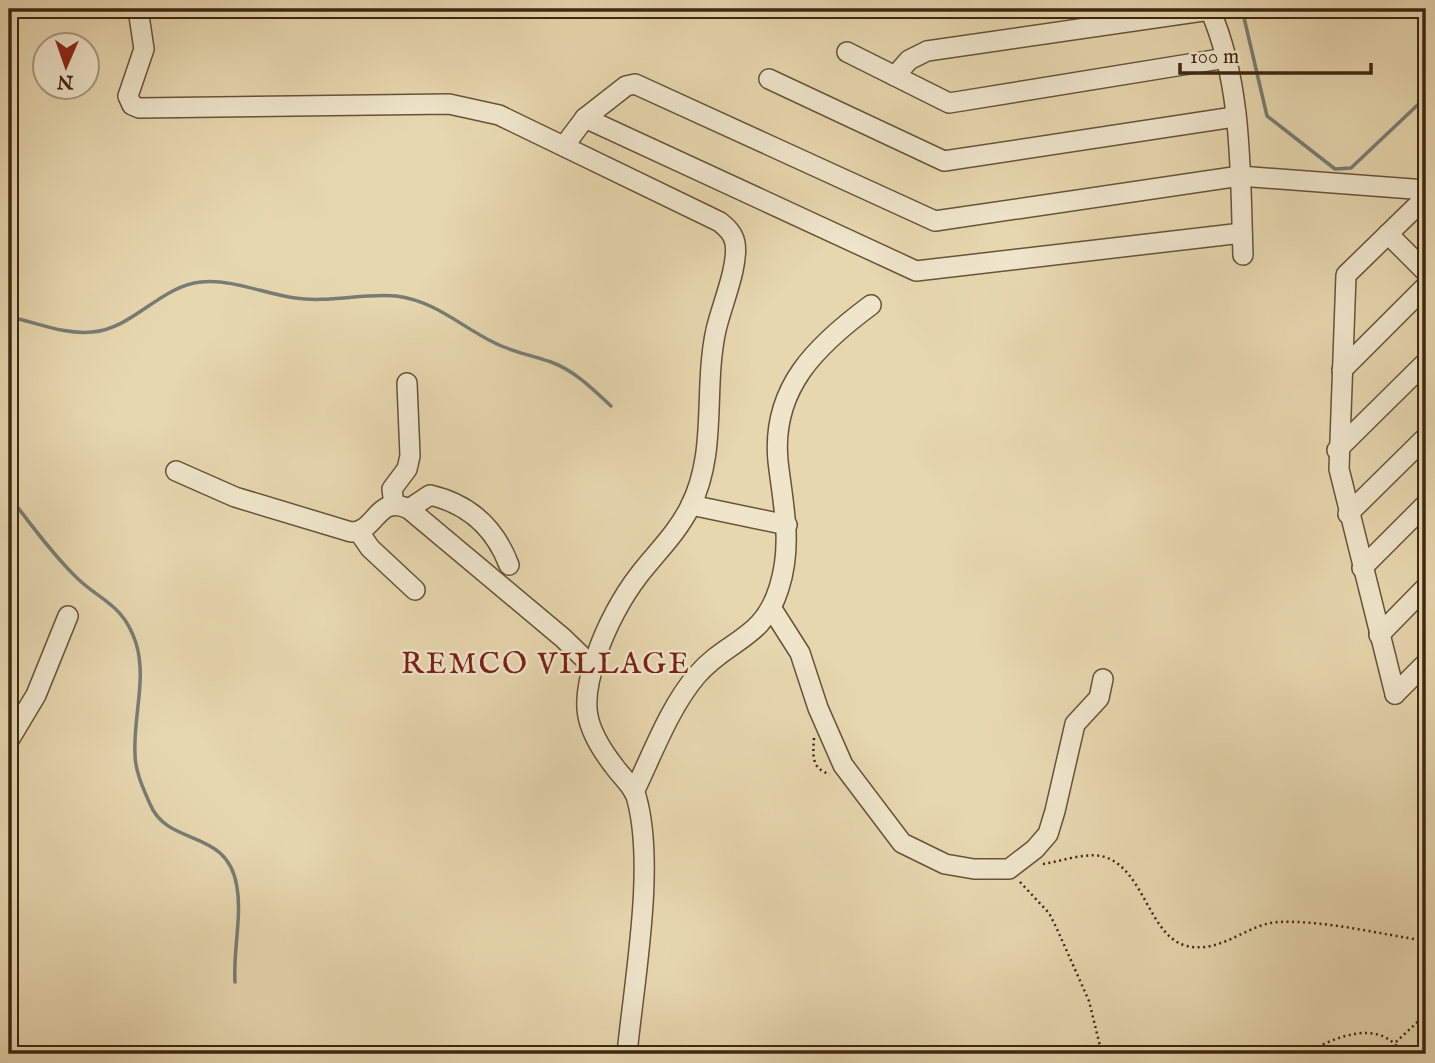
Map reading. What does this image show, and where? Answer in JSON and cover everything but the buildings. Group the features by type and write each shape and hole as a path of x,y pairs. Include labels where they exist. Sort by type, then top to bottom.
{"street":[{"path":"138,9 144,49 128,96 132,105 139,108 449,104 499,115 720,222 731,232 735,244 734,264 721,306 709,365 704,466 691,505 678,528 625,595 601,642 593,667 587,724 594,740 634,792 641,817 644,858 627,1054"},
{"path":"895,76 909,60 927,51 1210,10 1226,58 1234,117 1240,176 1243,254"},
{"path":"847,52 949,103 1226,58"},
{"path":"769,79 943,161 1234,117"},
{"path":"564,146 585,118 626,86 635,84 935,221 1240,176 1426,190"},
{"path":"585,118 916,271 1242,233"},
{"path":"1426,197 1346,275 1337,450 1348,514 1395,694 1426,663"},
{"path":"1388,234 1426,272"},
{"path":"1342,370 1426,286"},
{"path":"634,792 684,692 700,672 754,632 772,609 780,586 787,525 778,461 778,432 784,407 793,383 815,350 871,305"},
{"path":"1337,450 1426,362"},
{"path":"407,383 410,456 407,469 392,489 402,507 563,638 593,667"},
{"path":"1348,514 1426,437"},
{"path":"176,471 266,507 351,533 359,532 380,511 402,507 429,495 469,511 491,530 509,565"},
{"path":"1362,568 1426,504"},
{"path":"691,505 787,525"},
{"path":"359,532 370,548 415,590"},
{"path":"1380,635 1426,587"},
{"path":"772,609 800,653 818,708 844,765 902,843 944,864 974,869 1009,869 1024,861 1048,834 1071,734 1075,724 1099,698 1103,679"},
{"path":"9,740 36,695 68,616"}],"path":[{"path":"1035,865 1086,856 1115,861 1126,871 1163,928 1175,941 1186,946 1215,945 1277,922 1426,940"},
{"path":"1009,869 1049,914 1057,929 1089,1001 1102,1054"},
{"path":"1396,1042 1426,1014"},
{"path":"1303,1054 1346,1034 1364,1031 1396,1042 1404,1054"}],"waterway":[{"path":"1242,9 1267,116 1335,169 1351,168 1426,97"},
{"path":"9,317 60,330 92,332 121,323 172,291 201,282 225,283 307,299 396,296 435,308 498,345 568,370 611,406"},
{"path":"9,496 59,559 86,586 111,605 131,630 140,670 135,740 138,773 150,804 159,818 170,827 210,846 222,855 231,868 238,898 235,982"}],"district":[{"name":"REMCO VILLAGE","path":"546,663"}]}
